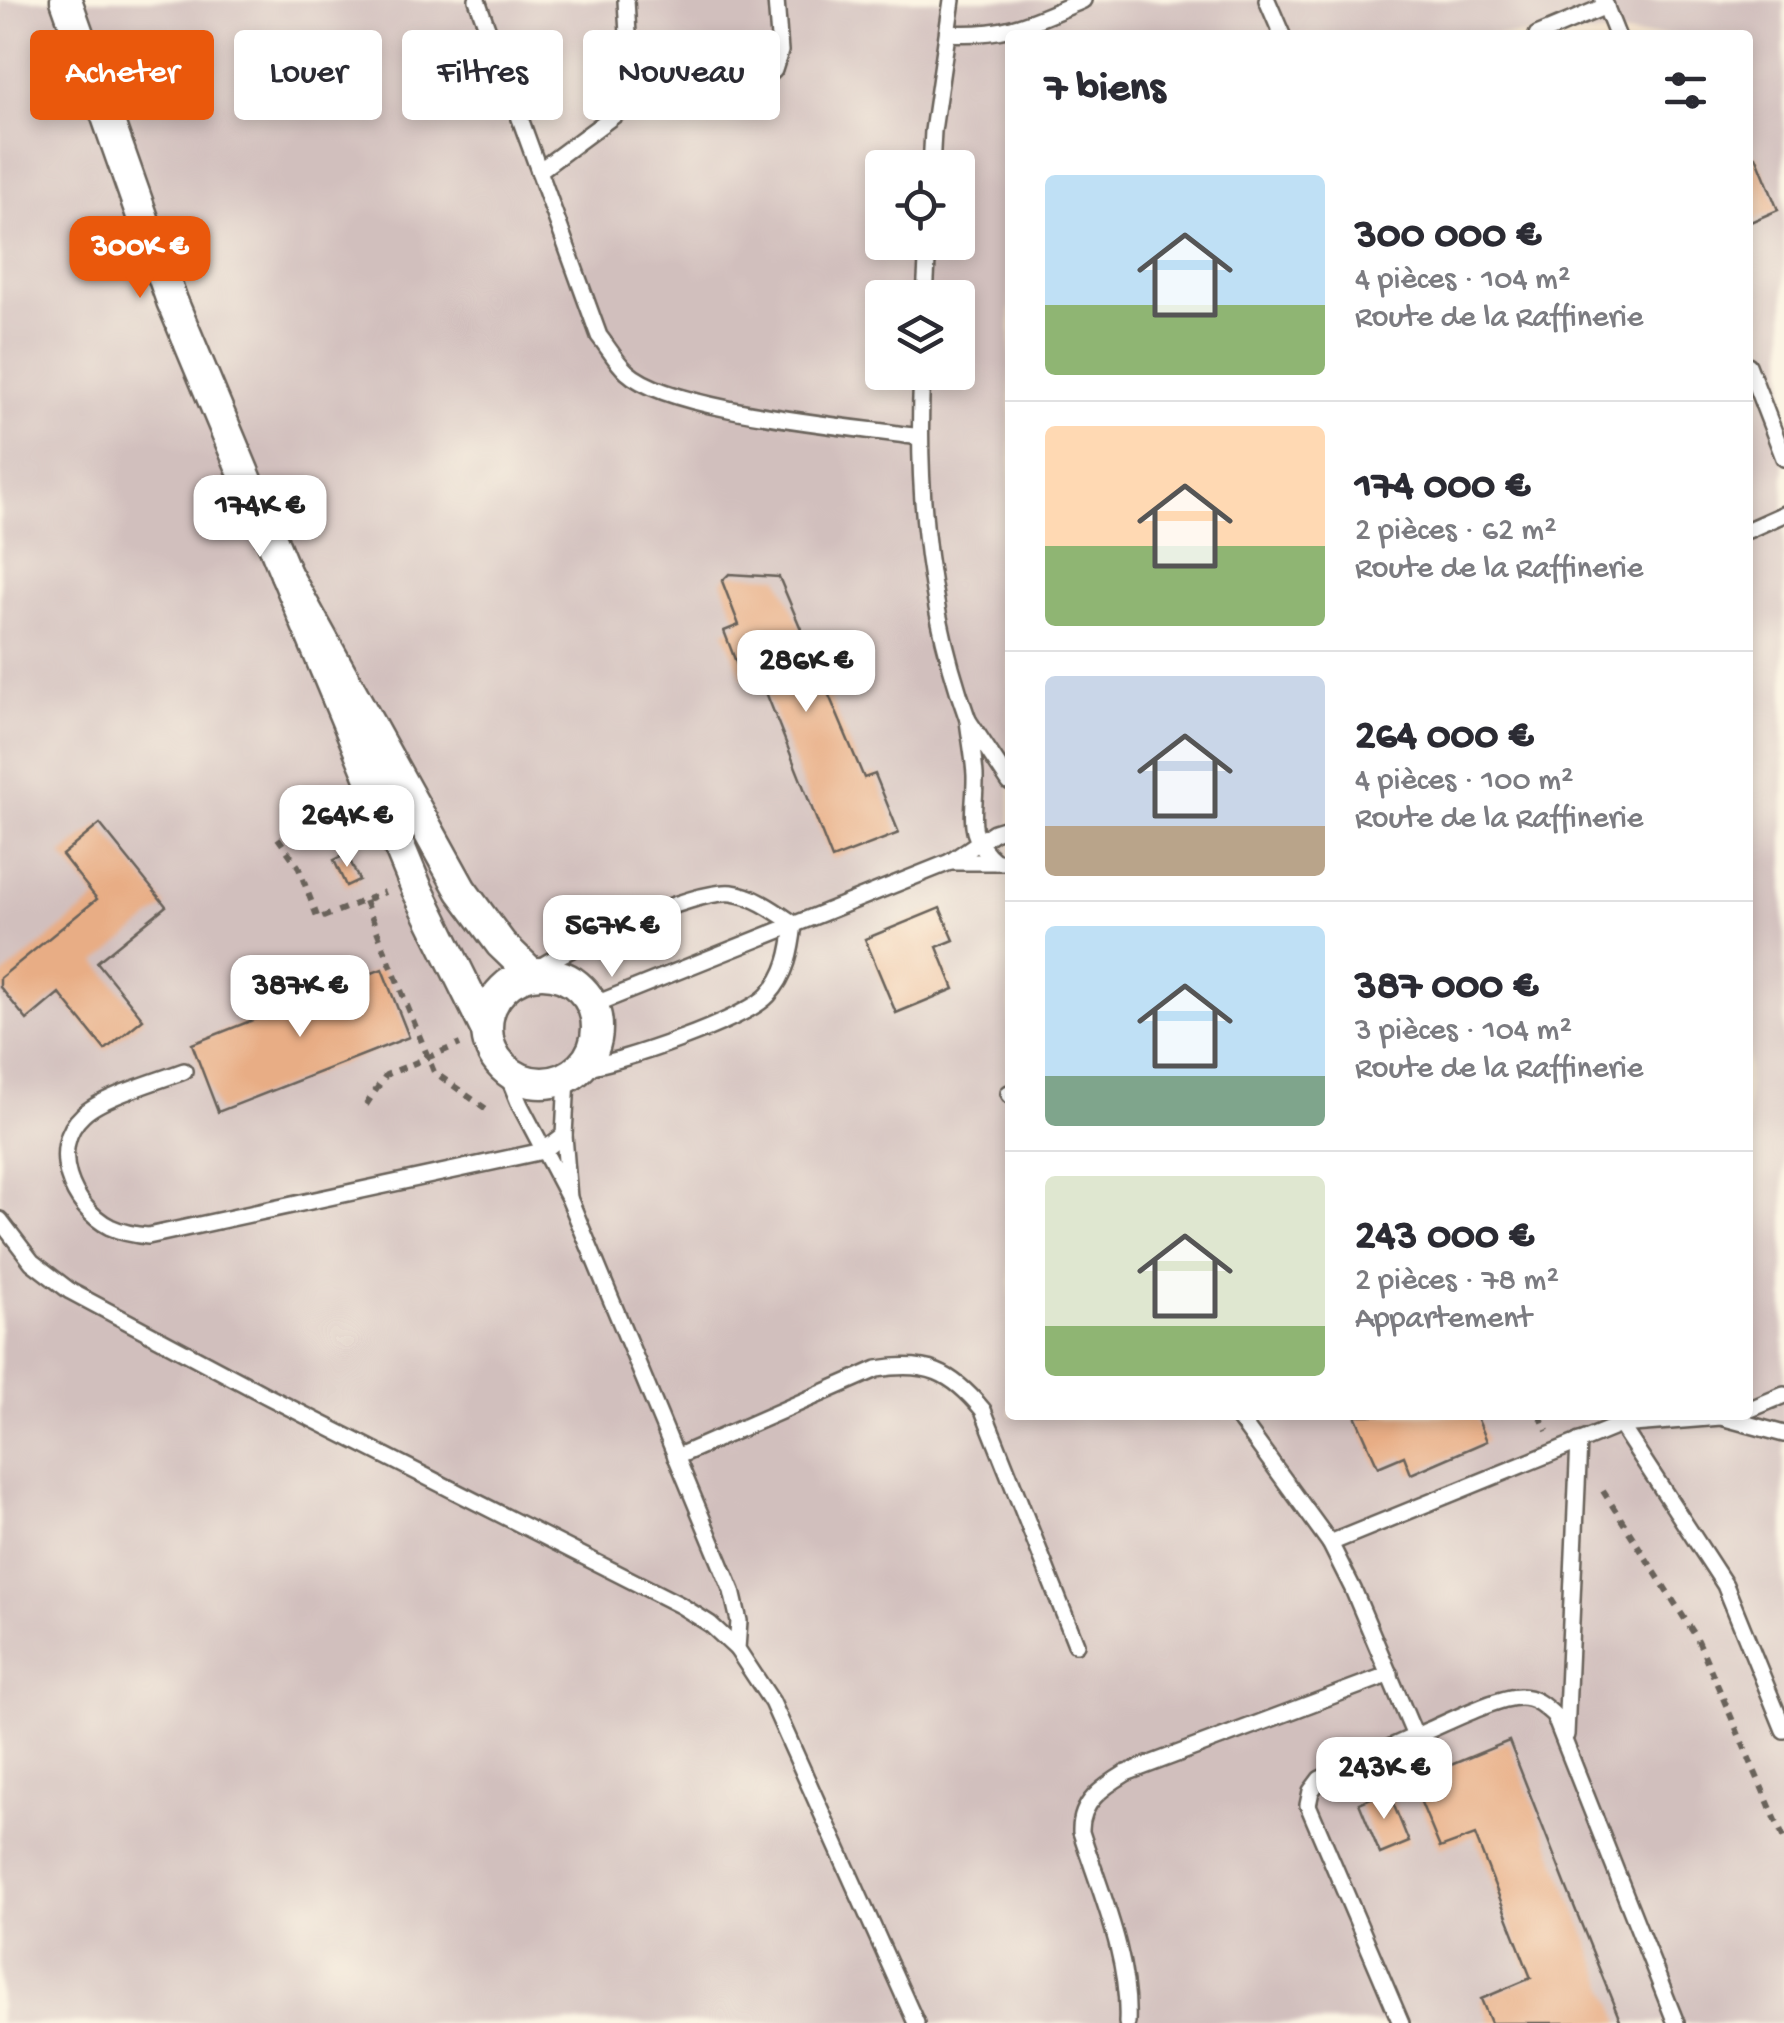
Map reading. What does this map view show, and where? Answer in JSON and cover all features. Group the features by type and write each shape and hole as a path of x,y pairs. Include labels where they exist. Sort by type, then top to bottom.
{"street":[{"path":"66,0 172,301 476,1036 506,1071 536,1083 551,1083 574,1073 597,1038 598,1022 592,1005 574,982 546,972 531,973 504,986 476,1036"},
{"path":"286,574 461,890 501,944 531,973"}],"lane":[{"path":"477,0 599,336 628,374 669,395 728,409 919,437"},
{"path":"626,0 628,30"},
{"path":"776,0 778,30"},
{"path":"932,150 952,0"},
{"path":"1011,30 1083,0"},
{"path":"1268,0 1280,30"},
{"path":"1548,30 1605,3 1615,30"},
{"path":"948,33 982,36 1005,31"},
{"path":"539,171 608,120"},
{"path":"1753,378 1784,458"},
{"path":"921,390 919,437 937,616 948,666 968,720 975,775 973,830 978,842 1003,862"},
{"path":"1753,528 1784,514"},
{"path":"968,720 1005,775"},
{"path":"592,1005 950,862 1005,829"},
{"path":"950,862 1003,862"},
{"path":"531,973 566,950 701,896 737,894 766,905 794,924"},
{"path":"570,1198 564,1135 574,1073 634,1056 748,1010 766,998 780,981 790,956 794,924"},
{"path":"184,1071 96,1106 82,1115 71,1130 66,1150 67,1172 84,1206 110,1227 148,1236 543,1151 564,1135"},
{"path":"506,1071 570,1198 732,1591 739,1621 737,1649"},
{"path":"0,1220 32,1262 70,1291 268,1397 680,1605 710,1624 737,1649 772,1702 916,2023"},
{"path":"676,1457 877,1369 907,1364 939,1371 964,1386 983,1410 1076,1644"},
{"path":"1753,1408 1784,1395"},
{"path":"1241,1420 1330,1543 1415,1736"},
{"path":"1330,1543 1579,1440 1617,1420 1725,1585 1784,1730"},
{"path":"1744,1420 1784,1434"},
{"path":"1566,1744 1579,1440"},
{"path":"1128,2023 1129,1991 1122,1959 1081,1832 1080,1818 1088,1803 1104,1786 1126,1773 1390,1674"},
{"path":"1401,2023 1308,1805 1311,1791 1320,1779 1415,1736 1523,1697 1539,1702 1554,1716 1676,2023"}],"path":[{"path":"278,838 298,866 318,919 396,888"},
{"path":"365,900 434,1072 492,1113"},
{"path":"366,1104 386,1075 476,1036"},
{"path":"1595,1478 1696,1638 1784,1839"}],"shaded area":[{"path":"0,0 1784,0 1784,2023 0,2023"}],"building":[{"path":"1756,156 1778,210 1753,221"},
{"path":"729,574 779,577 864,778 875,774 899,833 832,859 758,672 742,678 724,631 739,625 722,581"},
{"path":"100,824 166,906 97,962 143,1019 105,1050 59,993 27,1020 0,987 0,978 97,899 62,855"},
{"path":"347,854 359,880 346,886 334,860"},
{"path":"940,908 954,940 937,947 954,989 896,1013 865,939"},
{"path":"382,969 409,1037 218,1112 192,1044"},
{"path":"1357,1420 1478,1420 1487,1441 1411,1474 1404,1456 1378,1467"},
{"path":"1509,1741 1621,2023 1491,2023 1481,1999 1531,1978 1475,1835 1440,1848 1412,1781"},
{"path":"1388,1791 1409,1842 1380,1854 1359,1803"}]}
